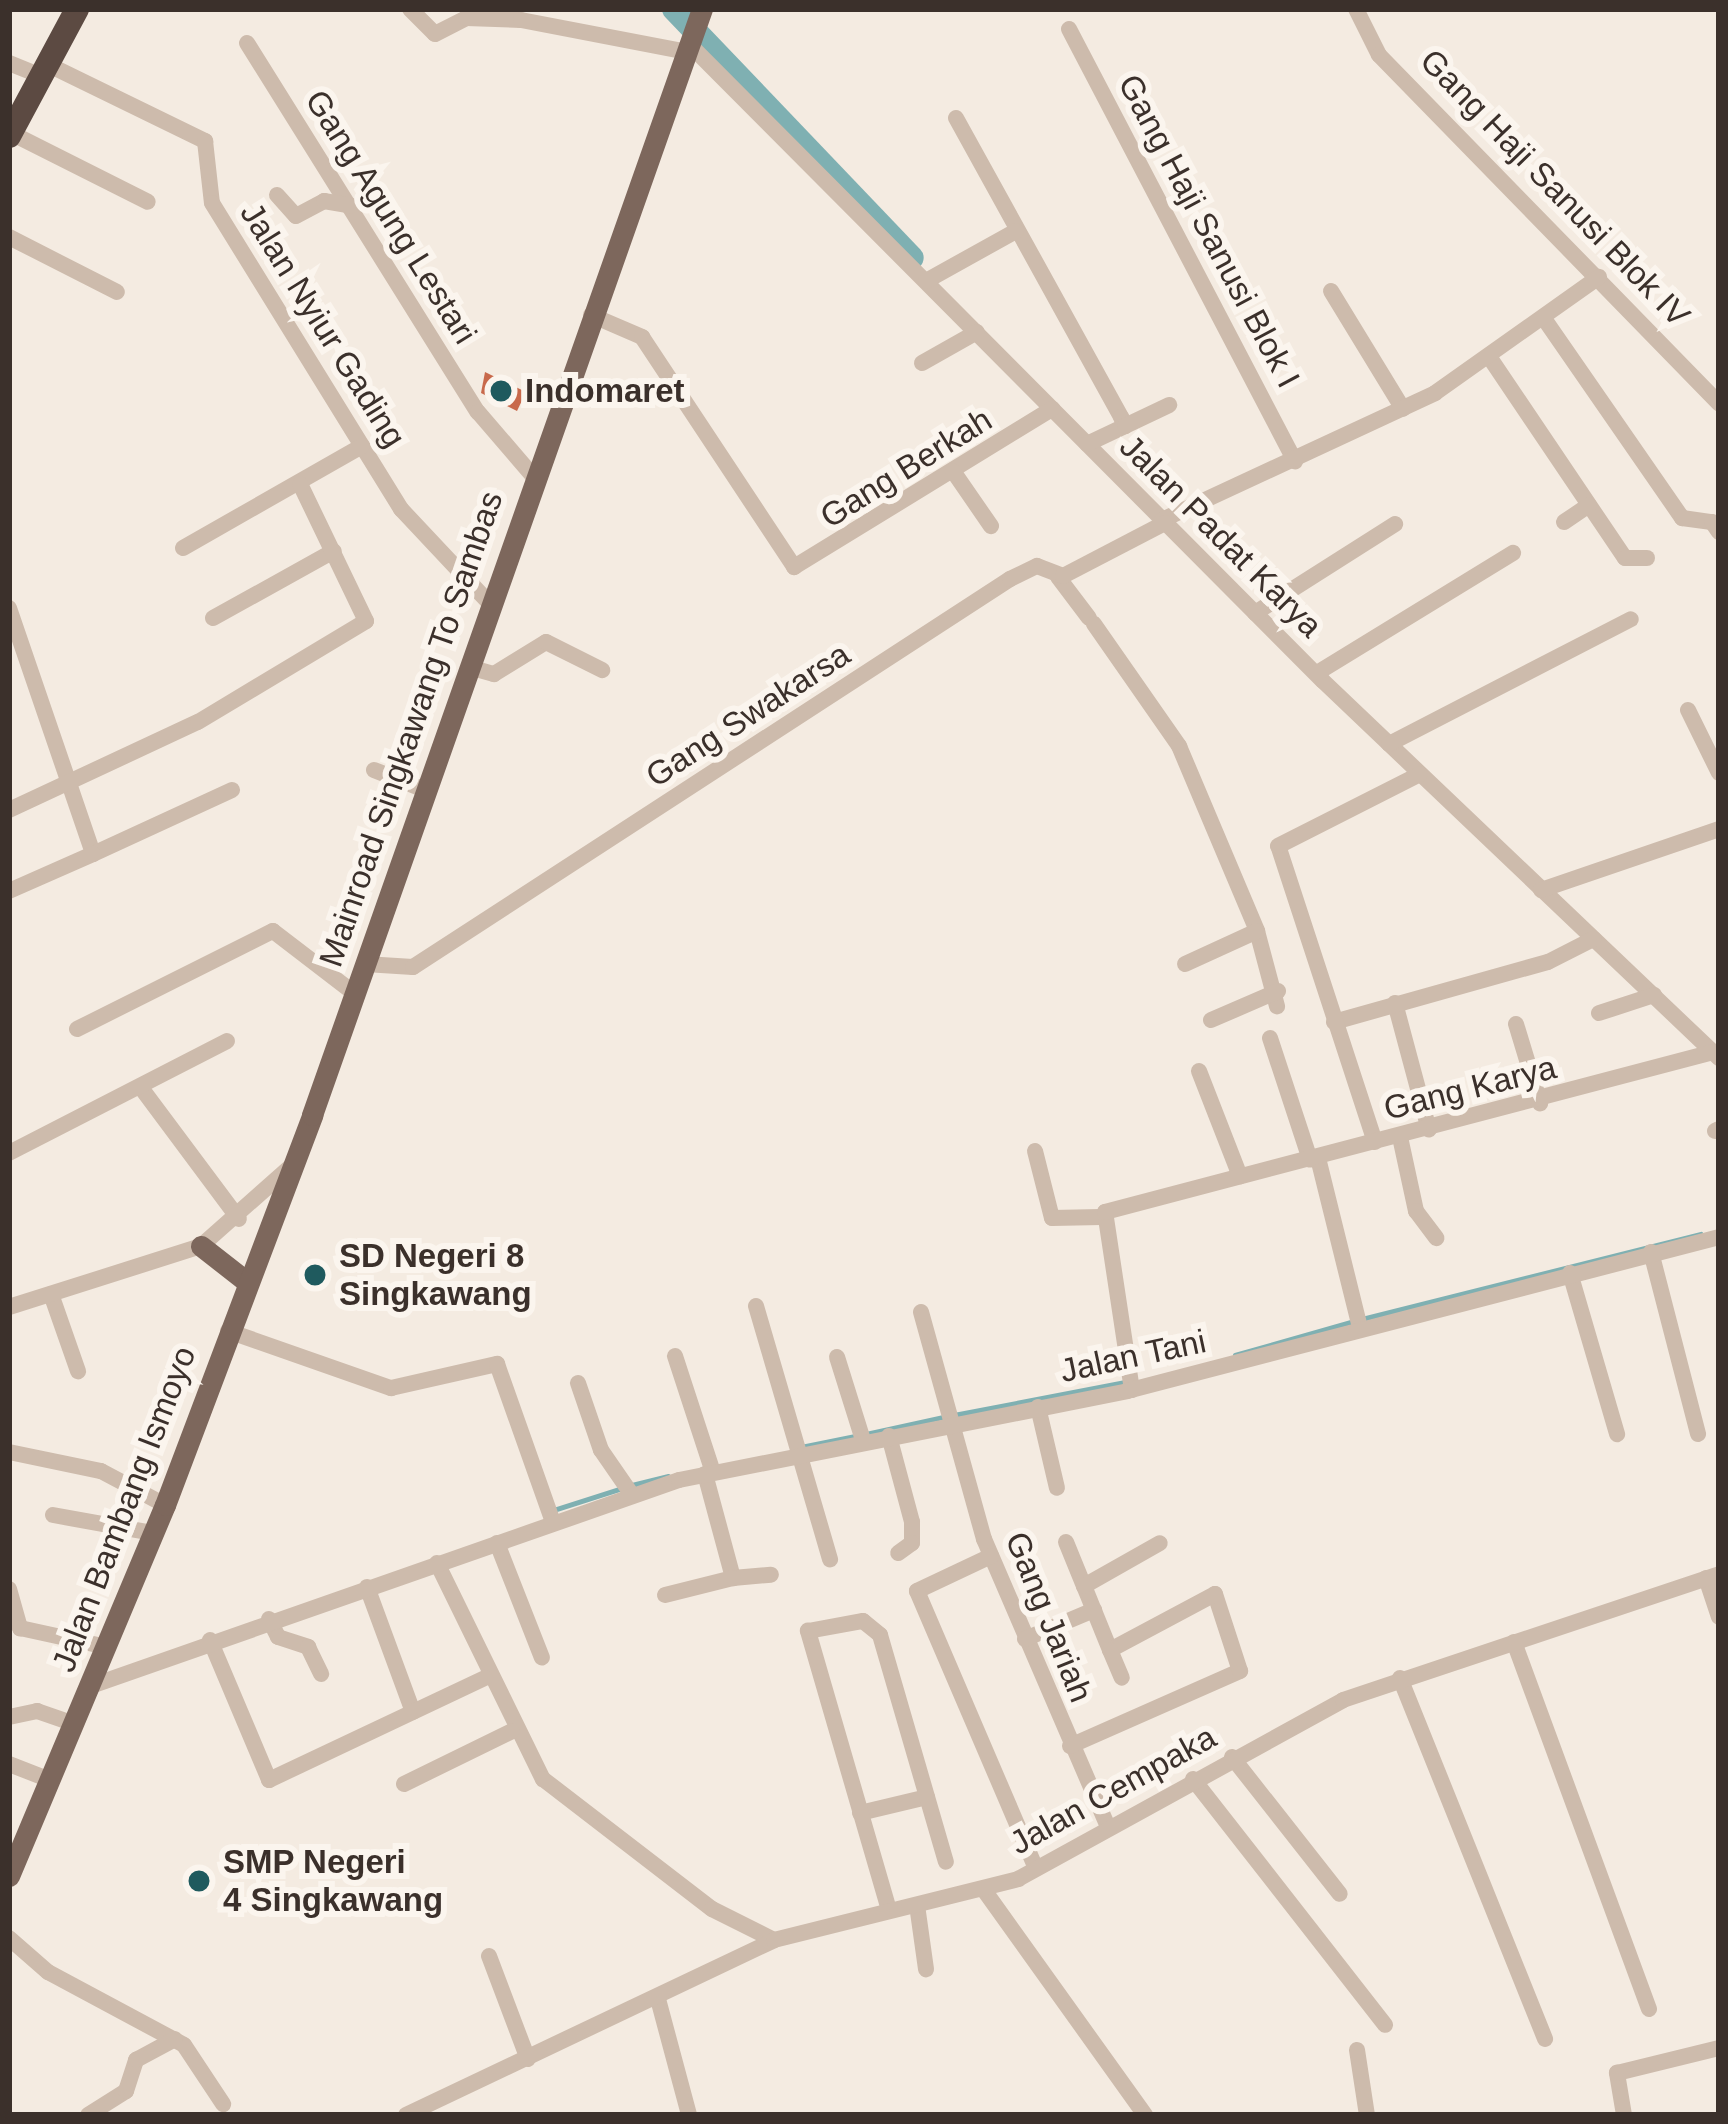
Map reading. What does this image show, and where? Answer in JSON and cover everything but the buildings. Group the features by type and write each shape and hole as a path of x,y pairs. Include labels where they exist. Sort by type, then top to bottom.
{"highway":[{"path":"10,134 77,9"}],"main road":[{"name":"Mainroad Singkawang To Sambas","path":"294,1163 355,994 373,966 424,790 479,670 490,605 533,476 694,34"},
{"name":"Jalan Bambang Ismoyo","path":"9,1876 15,1849 97,1684 106,1647 294,1163"},
{"path":"201,1246 247,1282"}],"street":[{"path":"410,9 428,33 466,18 694,34"},
{"name":"Gang Haji Sanusi Blok IV","path":"1357,9 1379,55 1719,403"},
{"name":"Gang Haji Sanusi Blok I","path":"1069,29 1295,462"},
{"name":"Jalan Padat Karya","path":"694,34 1052,409 1395,741 1420,774 1716,1055"},
{"name":"Gang Agung Lestari","path":"248,43 478,412 533,476"},
{"path":"9,63 46,71"},
{"name":"Jalan Nyiur Gading","path":"46,71 205,141 212,203 418,531 490,605"},
{"path":"956,118 1125,426"},
{"path":"10,134 148,202"},
{"path":"277,195 296,216 324,201 351,206"},
{"path":"926,280 1016,231"},
{"path":"9,237 117,292"},
{"name":"Gang Swakarsa","path":"373,966 424,962 1010,579 1037,566 1058,577 1167,519 1403,409 1490,358 1599,277"},
{"path":"1331,291 1403,409"},
{"name":"Gang Berkah","path":"591,315 642,337 790,563 804,568 1052,409"},
{"path":"1545,320 1682,518 1712,522 1719,532"},
{"path":"922,363 976,332"},
{"path":"1490,358 1625,558 1648,558"},
{"path":"1091,442 1169,405"},
{"path":"184,548 362,446"},
{"path":"953,471 992,526"},
{"path":"9,810 224,708 366,622 300,484"},
{"path":"1564,522 1589,505"},
{"path":"1259,610 1395,524"},
{"path":"214,618 334,551"},
{"path":"1321,669 1513,553"},
{"path":"1058,577 1179,746 1257,931 1277,999 1211,1020"},
{"path":"9,608 65,784 93,854"},
{"path":"1395,741 1631,619"},
{"path":"479,670 546,642 602,670"},
{"path":"1688,710 1719,773"},
{"path":"374,770 424,790"},
{"path":"1375,1142 1278,846 1420,774"},
{"path":"9,891 232,790"},
{"path":"1541,890 1719,829"},
{"path":"77,1029 273,931 355,994"},
{"path":"1185,964 1257,931"},
{"path":"1334,1022 1548,962 1593,939"},
{"path":"1599,1013 1654,995"},
{"path":"1395,1003 1429,1130"},
{"path":"1516,1024 1540,1103"},
{"path":"1270,1038 1314,1159 1358,1321"},
{"path":"9,1153 142,1089 227,1041"},
{"name":"Gang Karya","path":"1101,1217 1240,1176 1716,1055"},
{"path":"1199,1071 1240,1176"},
{"path":"142,1089 239,1219"},
{"path":"1400,1137 1416,1211 1436,1238"},
{"path":"1035,1151 1054,1220 1101,1217 1132,1384"},
{"name":"Mainroad Singkawang To Sambas","path":"9,1307 201,1246 239,1219 294,1163"},
{"name":"Jalan Tani","path":"97,1684 210,1640 440,1571 552,1517 799,1448 1038,1407 1358,1321 1719,1237"},
{"path":"1651,1252 1698,1434"},
{"path":"1570,1273 1617,1434"},
{"path":"51,1294 78,1370"},
{"path":"757,1306 830,1559"},
{"name":"Gang Jariah","path":"921,1312 991,1556 1108,1827"},
{"path":"228,1331 391,1388 497,1364 552,1517"},
{"path":"675,1356 734,1578"},
{"path":"837,1357 862,1436"},
{"path":"578,1383 601,1450 632,1495"},
{"path":"1038,1407 1057,1488"},
{"path":"889,1436 912,1522 912,1543 898,1553"},
{"path":"9,1452 100,1471 165,1504"},
{"path":"52,1515 153,1533"},
{"path":"1066,1542 1122,1678"},
{"path":"496,1543 542,1658"},
{"path":"1084,1586 1160,1543"},
{"path":"991,1556 917,1591 1036,1868"},
{"path":"440,1571 485,1678 543,1779 712,1909 775,1940"},
{"path":"665,1594 771,1575"},
{"path":"1712,1576 1719,1617"},
{"name":"Jalan Cempaka","path":"406,2115 525,2053 658,2000 775,1940 984,1890 1036,1868 1232,1757 1400,1678 1712,1576"},
{"path":"9,1589 20,1628 106,1647"},
{"path":"1070,1746 1240,1671 1215,1594 1110,1650"},
{"path":"370,1595 413,1712"},
{"path":"1024,1639 1094,1610"},
{"path":"889,1910 806,1637 814,1627 863,1621 880,1635 946,1862"},
{"path":"271,1625 305,1645 321,1674"},
{"path":"210,1640 269,1780 485,1678"},
{"path":"1514,1642 1649,2009"},
{"path":"1400,1678 1545,2039"},
{"path":"9,1717 37,1711 74,1724"},
{"path":"404,1784 512,1731"},
{"path":"1232,1757 1340,1894"},
{"path":"9,1764 50,1780"},
{"path":"1192,1779 1385,2025"},
{"path":"860,1814 927,1797"},
{"path":"984,1890 1145,2115"},
{"path":"917,1905 926,1969"},
{"path":"9,1938 49,1972 175,2039 223,2104"},
{"path":"489,1956 525,2053"},
{"path":"658,2000 689,2115"},
{"path":"88,2115 126,2091 136,2060 175,2039"},
{"path":"1624,2115 1617,2073 1719,2048"},
{"path":"1358,2050 1367,2115"}],"waterway":[{"path":"674,9 912,258"},
{"path":"1362,1319 1700,1234"},
{"path":"1235,1355 1351,1322"},
{"path":"954,1415 1125,1382"},
{"path":"866,1434 943,1417"},
{"path":"801,1447 855,1436"},
{"path":"632,1485 668,1476"},
{"path":"554,1510 622,1488"}],"place":[{"name":"Indomaret","path":"501,391"},
{"name":"SD Negeri 8 Singkawang","path":"315,1275"},
{"name":"SMP Negeri 4 Singkawang","path":"199,1881"}]}
